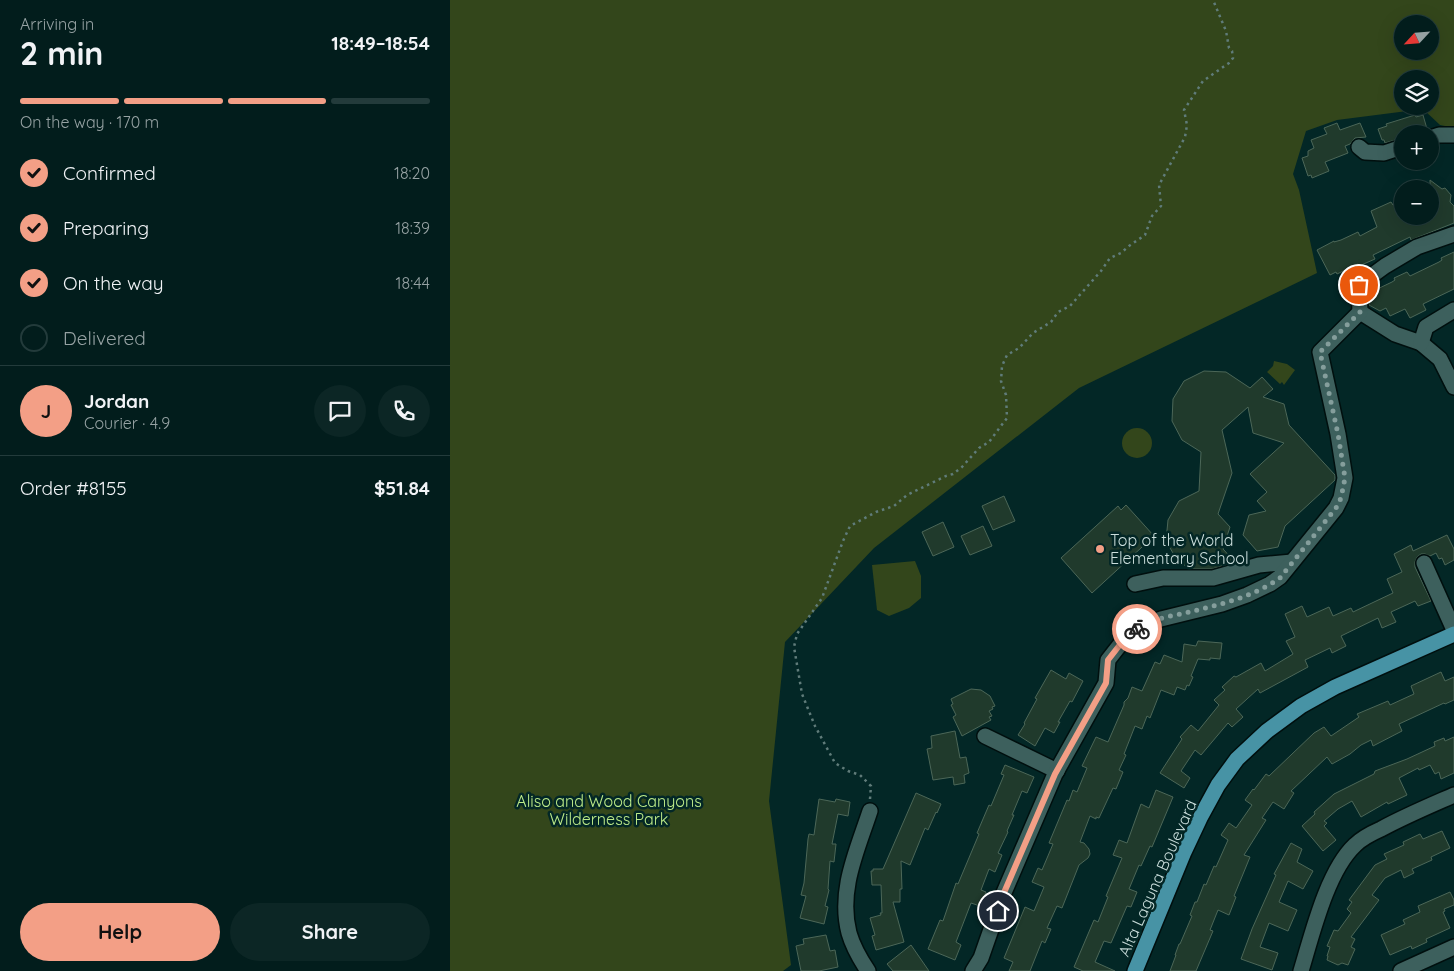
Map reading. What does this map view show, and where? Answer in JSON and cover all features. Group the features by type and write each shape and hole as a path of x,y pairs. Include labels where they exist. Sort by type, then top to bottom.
{"main road":[{"name":"Alta Laguna Boulevard","path":"1135,971 1200,818 1218,785 1237,760 1267,730 1301,706 1335,687 1454,634"}],"street":[{"path":"1439,135 1454,135"},
{"path":"1359,147 1364,152 1384,153 1394,150"},
{"path":"973,971 981,958 1003,895 1057,771 1106,683 1108,660 1126,637 1141,626 1161,619 1222,604 1247,595 1280,578 1336,508 1341,498 1345,478 1338,434 1320,352 1360,312 1359,285 1385,266 1417,247 1454,234"},
{"path":"1421,343 1426,327 1454,310"},
{"path":"1360,312 1395,334 1421,343 1440,359 1454,387"},
{"path":"1135,584 1163,578 1213,578 1259,565 1292,562"},
{"path":"1424,563 1454,630"},
{"path":"985,736 1057,771"},
{"path":"1300,971 1329,884 1342,861 1355,845 1396,821 1454,795"},
{"path":"868,971 858,956 849,934 845,903 848,879 870,811"},
{"path":"1402,971 1454,947"}],"path":[{"path":"870,811 871,786 860,775 848,771 835,762 808,710 802,694 794,647 797,634 822,598 842,541 850,526 876,512 894,506 907,495 953,474 979,448 989,442 1007,418 1006,395 1001,381 1002,366 1007,355 1019,348 1033,333 1051,322 1058,312 1070,306 1110,258 1121,253 1145,235 1152,216 1161,206 1159,185 1185,137 1187,125 1184,110 1203,81 1229,63 1233,58 1226,31 1212,0"}],"green space":[{"name":"Aliso and Wood Canyons Wilderness Park","path":"450,0 1454,0 1454,128 1440,125 1429,115 1439,115 1439,70 1394,70 1394,113 1337,120 1306,131 1293,174 1299,190 1317,273 1079,388 874,548 785,642 769,801 791,965 783,971 450,971"},
{"path":"1274,361 1287,364 1295,370 1284,385 1282,382 1280,384 1267,372 1273,366"},
{"path":"1137,428 1143,429 1151,437 1151,449 1143,457 1137,458 1131,457 1123,449 1122,443 1123,437 1131,429"},
{"path":"915,561 921,576 921,598 909,608 889,616 877,610 872,565"}],"building":[{"path":"1415,115 1416,117 1423,115 1426,125 1394,125 1394,140 1385,143 1378,129 1387,126 1386,124"},
{"path":"1337,123 1340,130 1360,123 1366,137 1355,138 1350,144 1345,146 1348,153 1325,162 1329,171 1312,178 1311,175 1308,176 1302,158 1308,156 1308,151 1314,148 1311,140 1327,134 1324,128"},
{"path":"1439,187 1442,189 1445,188 1451,195 1450,202 1454,206 1454,223 1411,240 1410,237 1373,255 1375,259 1330,275 1317,250 1358,232 1360,236 1377,227 1371,211 1391,202 1393,205 1394,225 1439,225"},
{"path":"1454,252 1454,289 1423,304 1426,310 1410,318 1405,309 1390,316 1386,308 1380,311 1369,305 1369,301 1371,301 1369,293 1392,282 1395,280 1394,278 1407,272 1410,276 1439,262 1442,260 1441,258"},
{"path":"1204,371 1226,372 1250,388 1262,377 1273,389 1263,397 1284,404 1289,425 1335,475 1335,480 1285,526 1278,547 1257,551 1243,535 1249,515 1266,511 1257,501 1267,492 1250,474 1284,443 1253,433 1248,407 1222,430 1232,473 1218,514 1230,527 1223,549 1235,562 1212,569 1190,569 1177,560 1166,541 1168,520 1179,501 1199,491 1201,452 1182,440 1172,421 1173,399 1184,381"},
{"path":"1004,496 1015,521 993,530 982,506"},
{"path":"1126,505 1154,536 1092,593 1061,558 1118,506 1121,510"},
{"path":"943,522 954,547 933,556 922,532"},
{"path":"983,526 992,546 970,555 961,536"},
{"path":"1447,535 1454,549 1454,560 1445,565 1442,558 1439,559 1436,553 1430,556 1421,554 1415,562 1415,567 1431,601 1418,606 1415,601 1391,612 1396,622 1382,628 1378,618 1341,636 1346,646 1332,653 1330,648 1305,660 1308,667 1260,693 1258,689 1236,709 1243,717 1232,727 1228,723 1201,755 1195,750 1181,771 1190,778 1184,788 1160,773 1182,739 1180,737 1191,725 1198,731 1219,705 1214,700 1225,690 1222,687 1234,676 1236,677 1261,663 1265,671 1293,654 1286,641 1295,637 1285,614 1302,606 1307,617 1329,607 1333,616 1351,608 1353,612 1393,593 1387,579 1402,572 1394,554 1411,545 1413,551"},
{"path":"1198,641 1222,643 1220,659 1198,659 1189,686 1187,685 1185,690 1177,687 1174,695 1161,690 1150,718 1147,716 1142,729 1135,726 1119,770 1123,772 1116,789 1113,788 1099,818 1096,817 1096,819 1090,816 1080,842 1084,843 1089,849 1090,854 1079,865 1062,908 1057,906 1047,928 1051,929 1045,943 1042,941 1030,971 1009,971 1013,962 1004,958 1025,907 1034,911 1044,887 1032,882 1038,868 1042,870 1053,844 1049,843 1067,800 1069,801 1073,790 1077,792 1087,768 1082,766 1096,737 1108,742 1132,687 1142,691 1155,662 1160,664 1164,655 1182,662 1184,644 1196,646"},
{"path":"1051,670 1066,679 1069,673 1083,681 1072,702 1070,701 1058,722 1060,722 1054,733 1045,728 1035,746 1018,735 1037,699 1035,698"},
{"path":"1441,672 1445,681 1454,677 1454,700 1399,724 1402,731 1373,746 1371,740 1332,764 1327,757 1291,791 1294,793 1284,809 1273,802 1262,818 1266,820 1244,855 1250,857 1234,896 1236,897 1229,915 1218,910 1210,930 1213,931 1196,971 1170,971 1179,944 1192,916 1190,915 1195,902 1197,902 1204,884 1206,885 1214,866 1216,867 1228,840 1221,835 1229,823 1236,828 1252,805 1245,800 1266,774 1269,776 1314,733 1324,727 1331,736 1359,717 1357,714 1388,701 1390,705 1414,694 1411,686"},
{"path":"971,689 981,690 990,696 995,706 989,711 992,716 989,717 991,720 962,736 953,717 956,715 951,705 953,704 951,699"},
{"path":"955,731 960,758 966,757 969,773 964,775 965,783 954,785 953,777 933,780 927,749 932,748 931,736"},
{"path":"1454,737 1454,773 1441,779 1439,772 1435,774 1430,765 1419,770 1418,768 1399,778 1407,795 1388,804 1387,802 1361,817 1352,801 1338,809 1324,821 1327,823 1324,826 1336,840 1323,851 1302,826 1334,794 1374,774 1375,771 1435,746 1434,742 1444,738 1445,741"},
{"path":"1005,765 1034,777 1027,793 1022,791 1012,815 1014,815 1008,832 998,853 1002,855 995,872 989,869 981,890 986,892 980,906 971,903 956,942 961,945 955,960 928,949 940,920 943,921 956,883 958,884 979,834 977,833 1004,775 1001,774"},
{"path":"1156,790 1173,797 1152,847 1150,846 1141,866 1139,865 1129,889 1137,892 1131,907 1127,906 1111,943 1104,941 1095,962 1115,971 1083,971 1074,967 1094,920 1098,922 1108,897 1106,896 1122,858 1113,855 1119,840 1127,843 1141,804 1149,808"},
{"path":"916,793 941,804 928,830 925,828 910,865 901,861 902,889 900,889 900,902 893,902 904,942 876,950 872,936 875,935 870,918 882,913 881,885 872,885 871,871 873,869 883,869"},
{"path":"819,799 835,802 836,799 850,802 848,816 838,814 832,844 836,844 834,862 830,861 829,890 825,906 828,907 824,924 800,918 806,896 801,895 808,839 809,834 814,835"},
{"path":"1442,831 1450,848 1431,857 1432,860 1412,869 1414,873 1404,878 1401,870 1385,878 1372,895 1379,900 1351,937 1355,939 1351,947 1355,949 1348,965 1342,963 1338,965 1327,960 1330,947 1327,946 1334,930 1338,931 1351,913 1347,909 1352,902 1349,900 1375,865 1387,859 1384,854 1404,845 1403,842 1420,834 1423,839"},
{"path":"1291,843 1302,849 1297,862 1313,871 1303,889 1288,881 1279,902 1297,910 1288,931 1269,923 1260,947 1278,953 1272,970 1241,959 1276,875 1274,874"},
{"path":"1450,892 1454,905 1444,909 1445,911 1443,912 1450,928 1426,939 1427,942 1412,949 1411,946 1390,955 1381,935 1405,924 1403,920 1420,912 1418,906"},
{"path":"826,935 830,951 835,950 838,967 819,971 801,971 796,946 804,944 803,939"},
{"path":"911,945 929,971 893,971 887,964"}],"way so far":[{"path":"1137,629 1161,619 1222,604 1247,595 1280,578 1302,548 1336,508 1341,498 1345,478 1338,434 1320,352 1360,312 1359,285"}],"place":[{"name":"Top of the World Elementary School","path":"1100,549"}],"route":[{"path":"998,911 1003,895 1055,774 1106,683 1108,660 1126,637 1137,629"}]}
